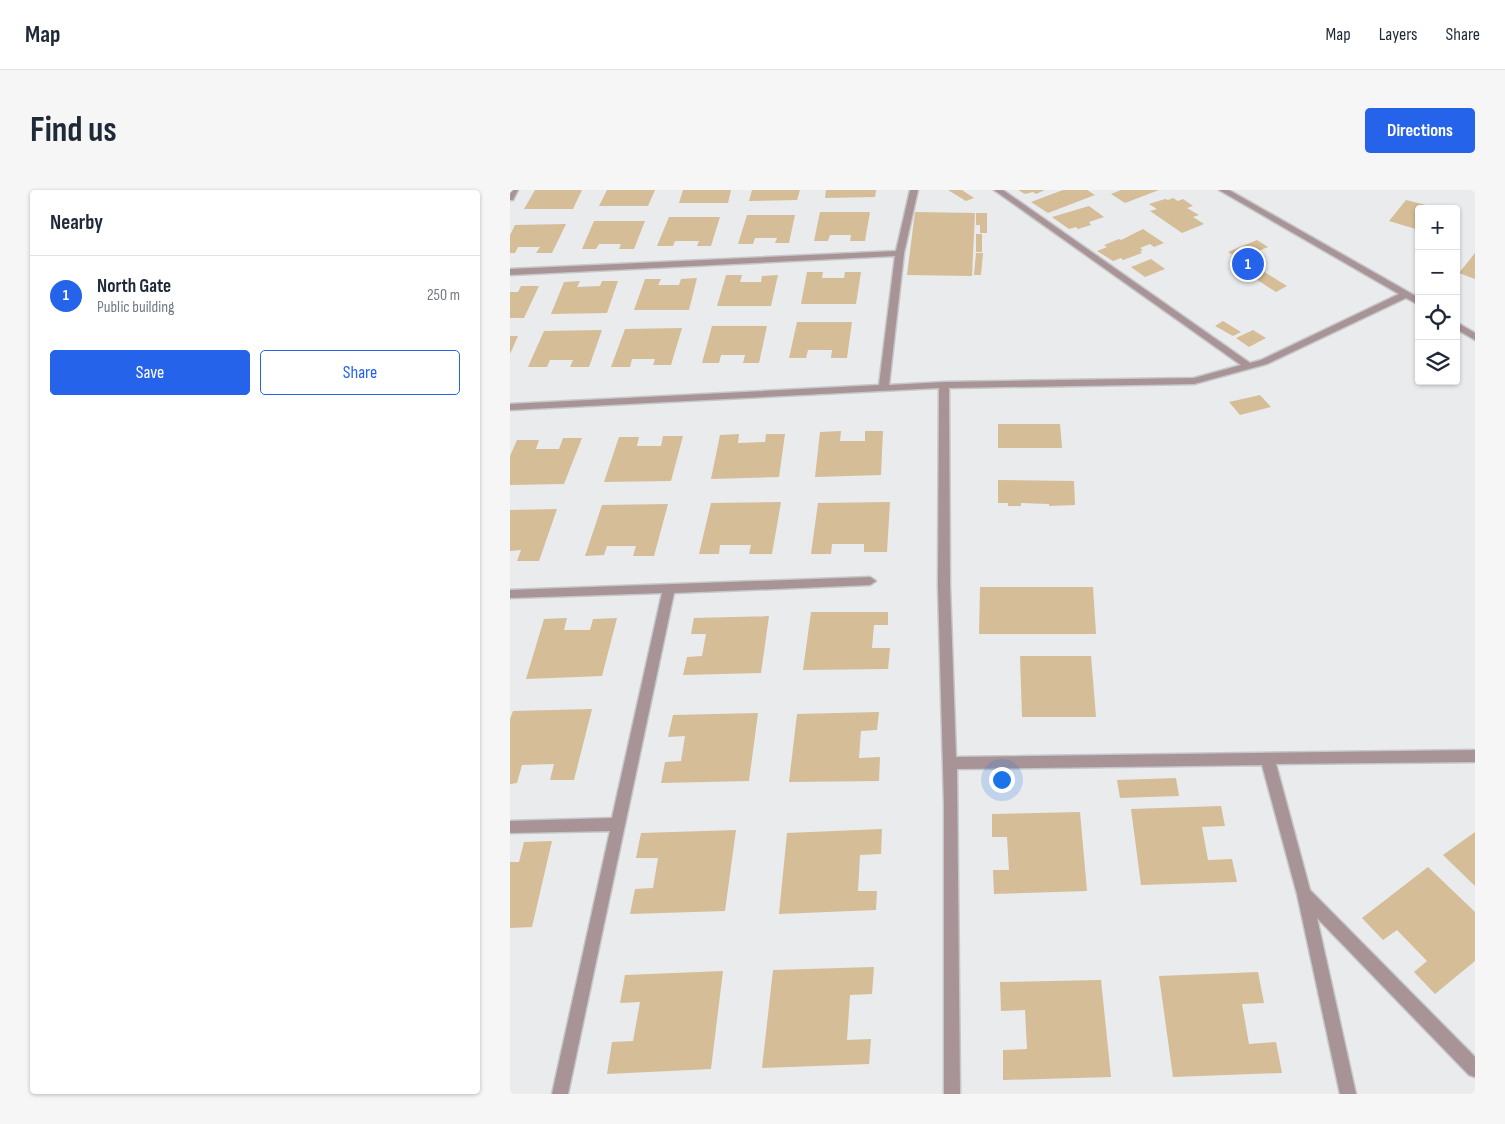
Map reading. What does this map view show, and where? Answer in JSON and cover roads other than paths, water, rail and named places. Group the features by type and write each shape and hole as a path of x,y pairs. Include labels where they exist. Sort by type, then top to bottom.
{"street":[{"path":"510,198 514,190"},
{"path":"884,387 900,253 914,190"},
{"path":"998,190 1250,367"},
{"path":"1223,190 1415,299"},
{"path":"510,272 900,253"},
{"path":"510,407 884,387 1194,381 1250,367 1407,294"},
{"path":"1460,328 1475,337"},
{"path":"944,385 944,586 949,763 952,1094"},
{"path":"510,594 870,581"},
{"path":"560,1094 669,589"},
{"path":"949,763 1475,756"},
{"path":"1267,758 1304,894 1348,1094"},
{"path":"510,827 618,824"},
{"path":"1304,894 1475,1069"}],"place":[{"name":"North Gate","path":"1248,264"}]}
